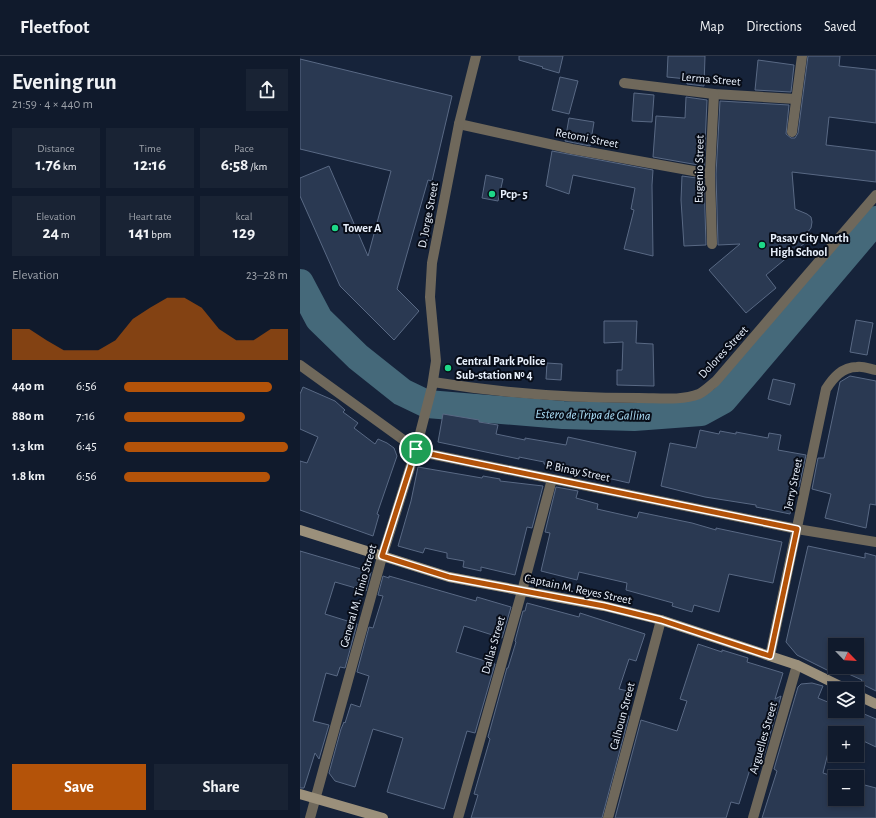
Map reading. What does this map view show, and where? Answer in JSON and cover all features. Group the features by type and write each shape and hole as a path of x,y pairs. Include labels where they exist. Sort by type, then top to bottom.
{"street":[{"name":"D. Jorge Street","path":"433,385 436,361 430,298 432,263 459,124 476,56"},
{"path":"792,132 802,56"},
{"name":"Lerma Street","path":"624,83 714,94 796,99"},
{"name":"Eugenio Street","path":"712,244 710,174 714,94"},
{"name":"Retomi Street","path":"459,124 572,149 710,174"},
{"name":"Dolores Street","path":"433,385 559,396 603,398 680,398 700,394 716,381 876,195"},
{"name":"P. Binay Street","path":"300,366 416,449 430,454 797,529 876,542"},
{"name":"Jerry Street","path":"770,656 826,388 832,379 843,370 856,366 876,370"},
{"name":"General M. Tinio Street","path":"310,818 382,556 416,449 433,385"},
{"name":"Dallas Street","path":"458,818 552,479"},
{"name":"Captain M. Reyes Street","path":"300,530 449,577 604,606 661,620 797,665 832,682"},
{"name":"Calhoun Street","path":"608,818 661,620"},
{"name":"Arguelles Street","path":"754,818 797,665"},
{"path":"864,698 876,704"},
{"path":"300,794 383,818"}],"building":[{"path":"519,56 563,56 559,73 519,60"},
{"path":"668,56 705,56 704,86 687,84 687,79 667,77"},
{"path":"808,56 840,56 839,66 876,70 876,123 829,117 826,145 876,151 876,182 792,172 795,209 811,217 811,228 803,238 806,242 766,275 776,288 746,313 709,270 740,244 718,245 716,174 720,101 789,105 786,134 791,138 795,138 798,133"},
{"path":"300,59 452,96 432,181 428,180 397,289 419,311 394,340 340,286 300,196 300,178 329,166 368,256 391,171 300,149"},
{"path":"758,60 794,65 791,92 755,90"},
{"path":"560,77 578,81 569,114 552,110"},
{"path":"634,93 654,95 652,122 632,121"},
{"path":"686,97 707,100 704,166 653,157 656,116 685,118"},
{"path":"569,118 594,122 590,146 565,141"},
{"path":"552,151 653,170 653,256 624,249 634,210 631,209 635,188 573,175 569,194 546,186"},
{"path":"486,175 503,179 498,201 482,198"},
{"path":"682,176 704,179 706,245 684,246 681,200"},
{"path":"856,320 873,323 867,355 850,352"},
{"path":"604,321 637,321 636,343 653,344 654,386 617,385 617,370 622,370 623,342 604,343"},
{"path":"547,363 562,364 561,380 546,379"},
{"path":"850,376 876,381 876,505 870,504 866,528 825,518 831,494 812,489 818,458 824,458 840,382"},
{"path":"773,379 795,384 790,405 768,399"},
{"path":"303,387 335,401 345,410 343,412 358,423 354,428 375,444 378,439 394,448 397,456 377,514 379,515 373,536 300,510 300,461 307,463 318,437 300,429 300,394"},
{"path":"443,414 498,425 496,434 525,440 525,438 566,445 568,437 636,452 629,483 603,477 604,475 544,464 544,462 519,457 519,459 438,442"},
{"path":"700,430 719,434 720,431 736,434 736,432 768,438 769,433 781,435 778,450 806,455 799,487 796,486 790,514 756,507 756,505 705,497 661,486 670,443 696,448"},
{"path":"418,467 482,478 483,476 500,479 500,481 543,486 532,528 527,527 515,575 481,567 481,571 463,567 464,561 447,558 447,553 425,548 423,553 398,546 411,501"},
{"path":"556,487 578,491 576,498 598,504 597,509 637,518 639,512 692,523 716,530 716,528 782,542 773,583 729,574 719,612 694,605 692,612 672,606 673,603 626,590 627,583 579,572 577,580 541,571 550,533 545,532"},
{"path":"808,546 865,558 865,553 876,556 876,691 864,685 864,682 861,682 862,680 849,674 864,674 864,638 828,638 828,670 797,655 786,642"},
{"path":"300,551 371,572 366,591 335,582 325,614 357,624 345,668 340,667 337,676 326,673 313,721 329,725 319,759 315,753 304,788 300,788"},
{"path":"383,576 389,578 389,576 476,601 477,597 511,607 502,638 464,626 456,652 495,664 475,733 467,731 444,809 387,792 403,738 373,729 355,787 335,781 329,773 341,729 344,722 345,723 351,704 360,707 369,676 357,672 369,627 373,628 383,596 378,595"},
{"path":"527,603 579,617 580,613 645,634 636,661 629,659 619,689 628,691 621,713 629,716 602,818 471,818 478,795 474,794 490,739 488,737 507,668 516,642 523,611 525,611"},
{"path":"698,644 722,652 722,650 748,658 747,662 783,673 775,699 781,696 761,766 752,763 739,804 731,802 726,818 615,818 641,720 677,731 687,701 680,699"},
{"path":"812,683 823,686 818,698 828,702 828,718 864,718 864,714 876,719 876,747 864,741 864,726 828,726 828,753 823,773 828,775 828,806 864,806 864,785 876,788 876,818 762,818 777,771 774,769 798,687 801,684"}],"waterway":[{"name":"Estero de Tripa de Gallina","path":"300,283 319,319 358,357 402,392 427,404 563,415 634,417 701,412 723,400 876,220"}],"place":[{"name":"Pcp- 5","path":"492,194"},
{"name":"Tower A","path":"335,228"},
{"name":"Pasay City North High School","path":"762,245"},
{"name":"Central Park Police Sub-station № 4","path":"448,368"}],"route":[{"path":"416,449 430,454 797,529 770,656 661,620 604,606 449,577 382,556 416,449"}]}
